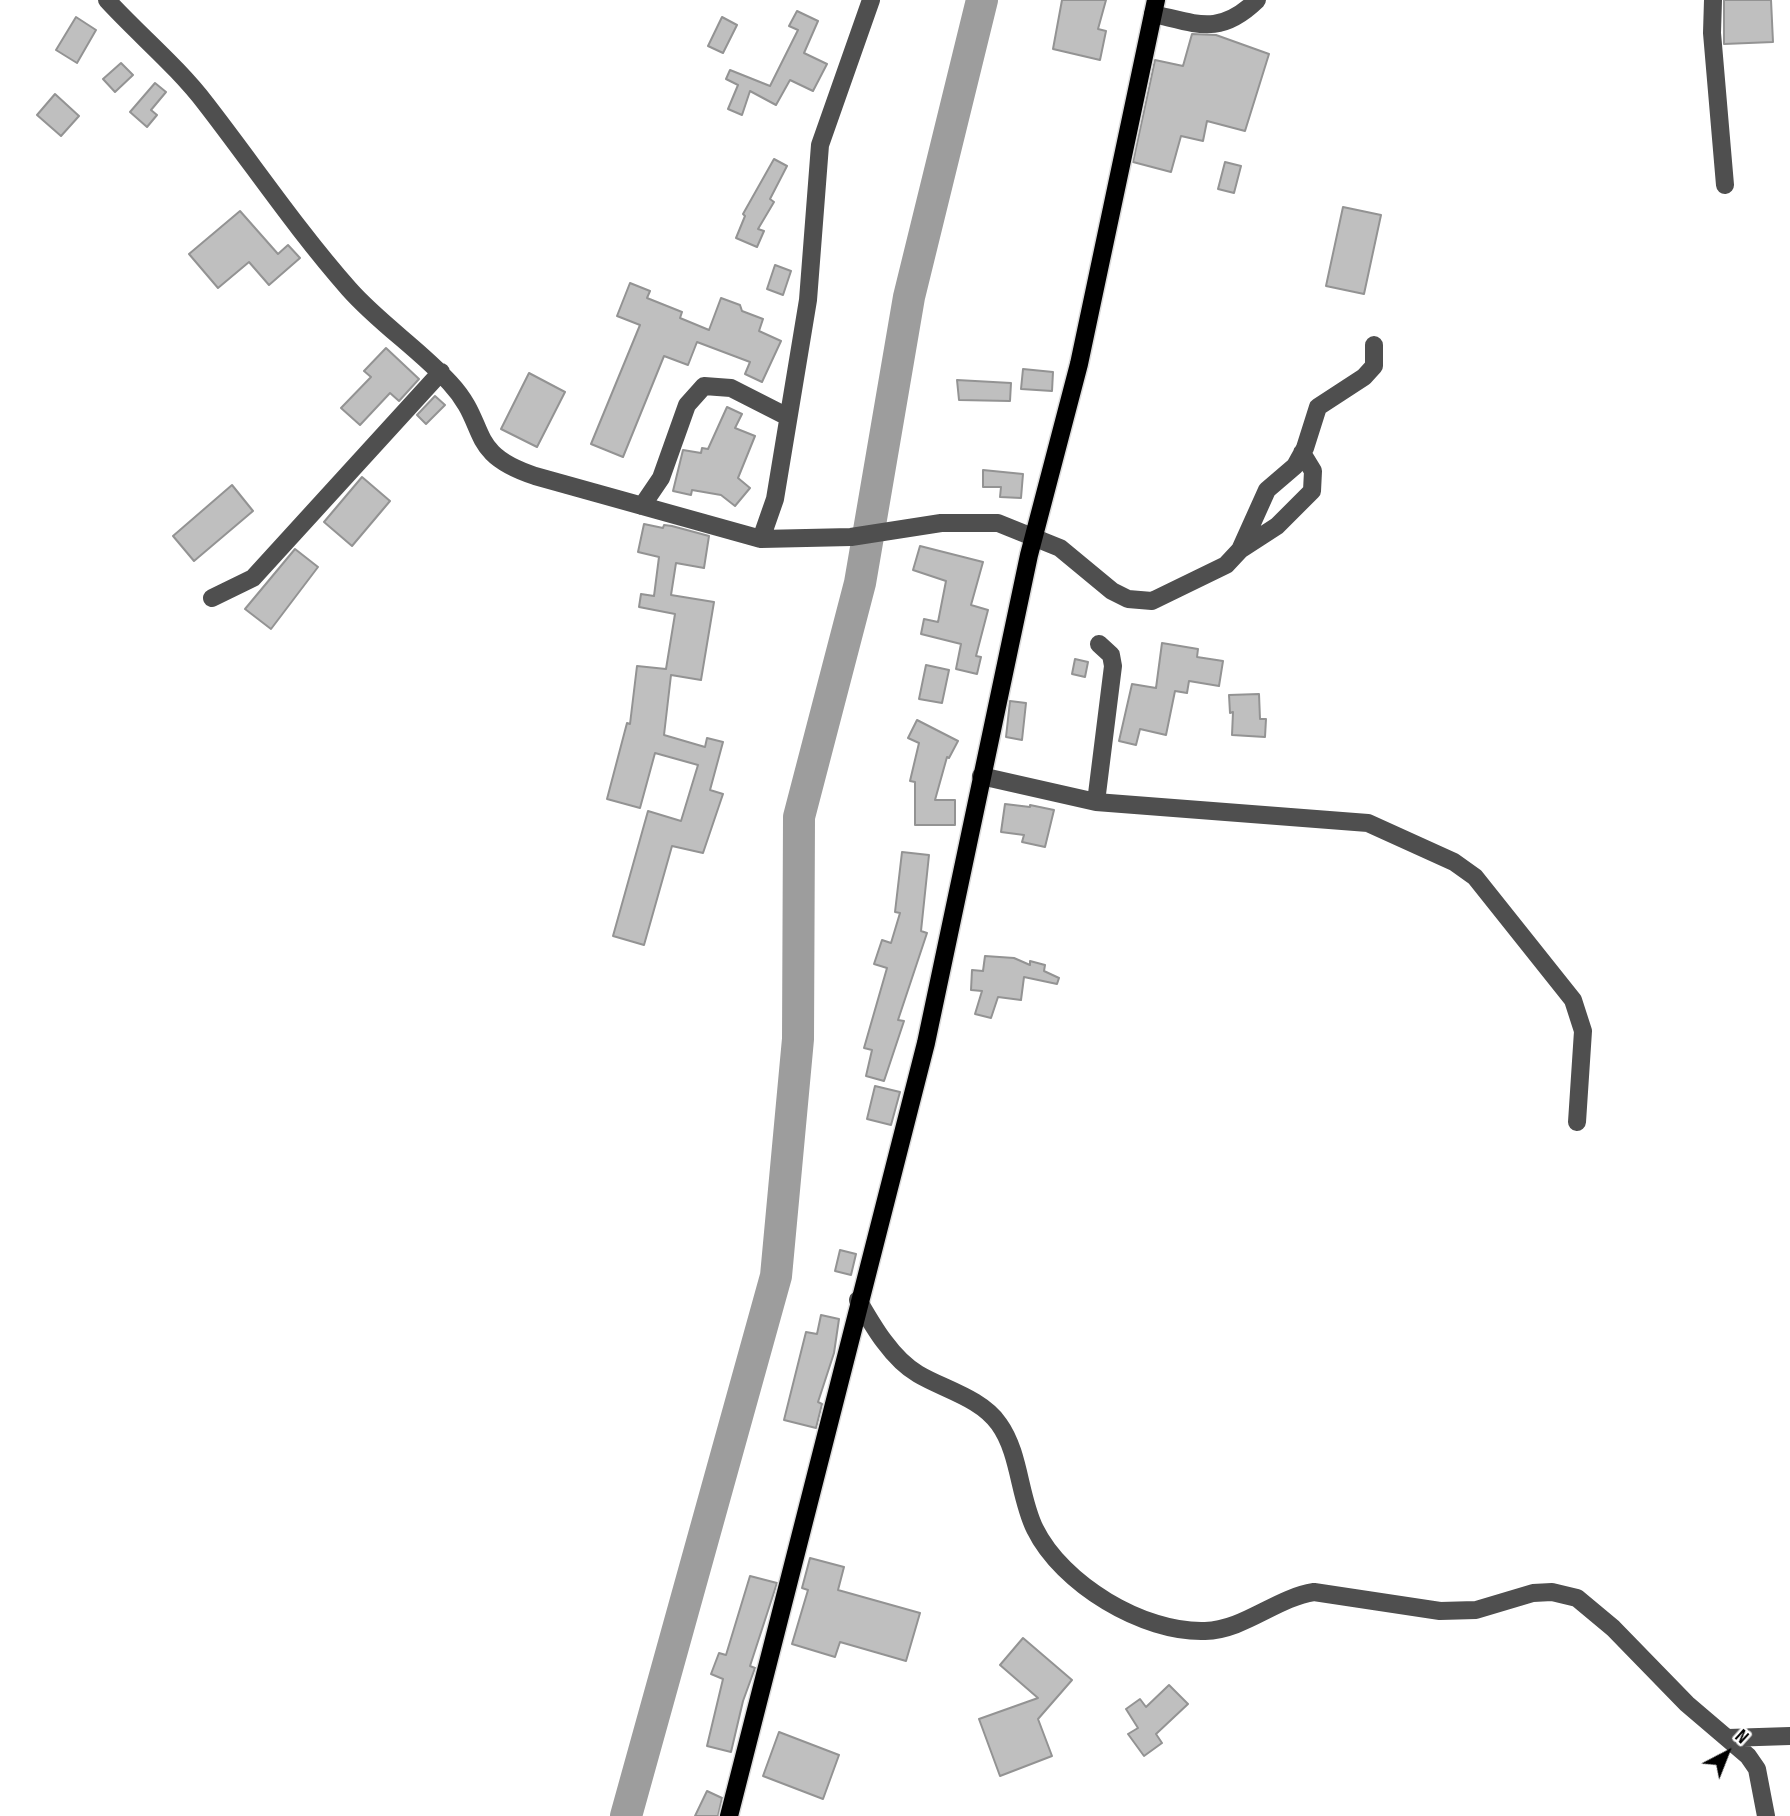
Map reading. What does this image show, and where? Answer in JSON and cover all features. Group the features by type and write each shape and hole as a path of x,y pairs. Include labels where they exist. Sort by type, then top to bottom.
{"main road":[{"path":"729,1816 926,1043 981,776 1034,536 1079,363 1154,7"}],"street":[{"path":"107,0 206,103 282,210 349,289 381,322 441,372 462,396 482,442 511,468 761,539 851,537 941,523 998,523 1034,536 1068,553 1112,591 1138,602 1152,601 1226,565 1240,550 1277,526 1312,491 1313,471 1302,453"},
{"path":"761,539 775,499 808,300 820,145 871,0"},
{"path":"1154,7 1217,26 1228,22 1257,0"},
{"path":"1713,0 1712,33 1725,185"},
{"path":"1240,550 1267,490 1295,466 1318,407 1364,377 1374,366 1374,345"},
{"path":"212,598 253,578 441,372"},
{"path":"642,506 661,478 687,405 704,386 731,388 788,417"},
{"path":"1096,802 1113,666 1111,655 1099,645"},
{"path":"981,776 1096,802 1368,823 1466,869 1573,1000 1583,1031 1577,1122"},
{"path":"859,1300 897,1358 916,1374 941,1384 995,1419 1002,1428 1024,1502 1043,1546 1093,1593 1137,1617 1206,1631 1241,1622 1296,1595 1314,1592 1440,1611 1483,1609 1533,1593 1566,1594 1591,1609 1687,1704 1728,1738 1757,1769 1766,1816"},
{"path":"1728,1738 1790,1736"}],"building":[{"path":"1062,0 1106,0 1098,29 1106,31 1100,60 1053,49"},
{"path":"1724,0 1771,0 1773,42 1724,44"},
{"path":"797,11 818,21 804,53 827,64 813,91 790,80 776,105 750,91 742,115 728,109 738,85 726,79 730,70 770,86 798,30 789,26"},
{"path":"76,17 96,30 77,63 56,50"},
{"path":"722,17 737,25 723,53 708,46"},
{"path":"1192,34 1216,35 1269,54 1245,131 1207,121 1203,141 1181,136 1171,172 1133,162 1155,60 1183,66"},
{"path":"121,63 133,75 115,92 103,79"},
{"path":"155,83 166,92 151,110 157,115 147,127 130,112"},
{"path":"55,94 79,116 61,136 37,115"},
{"path":"774,159 787,166 770,199 774,202 758,229 764,231 757,247 736,238 745,216 743,214"},
{"path":"1225,162 1241,166 1234,193 1218,189"},
{"path":"1343,207 1381,215 1364,294 1326,286"},
{"path":"240,211 278,254 288,245 300,258 269,285 249,262 218,288 189,254"},
{"path":"775,265 791,271 783,295 767,289"},
{"path":"630,283 650,291 647,298 682,312 680,318 709,330 721,298 740,305 742,311 763,319 759,331 781,341 762,382 745,374 750,362 697,342 688,365 664,356 623,457 591,444 640,325 617,316"},
{"path":"386,348 419,379 399,401 390,393 360,425 341,408 371,377 364,371"},
{"path":"1023,369 1053,372 1052,391 1021,389"},
{"path":"529,373 565,392 537,447 501,429"},
{"path":"957,380 1011,383 1010,401 959,400"},
{"path":"435,396 445,405 426,424 417,415"},
{"path":"727,407 742,414 735,428 755,436 738,478 750,488 735,506 721,495 692,490 691,495 673,491 683,450 701,453 702,448 708,449"},
{"path":"983,470 1023,474 1021,498 1000,497 1001,487 983,487"},
{"path":"362,477 390,501 352,546 324,522"},
{"path":"232,485 253,511 194,561 173,536"},
{"path":"644,524 663,528 664,525 672,526 709,536 704,568 676,563 671,595 714,602 701,680 671,675 664,735 705,747 707,738 723,742 710,790 723,794 703,853 672,846 644,945 613,936 648,811 681,821 698,765 655,753 640,808 607,799 627,723 630,724 637,666 666,669 675,614 639,607 641,594 654,596 659,557 638,552"},
{"path":"920,546 983,562 971,605 988,610 976,656 981,657 977,674 956,669 961,644 921,634 924,619 938,622 946,581 913,570"},
{"path":"295,549 318,567 271,629 245,609"},
{"path":"1162,643 1198,649 1197,657 1223,661 1219,686 1189,681 1187,693 1175,691 1166,735 1140,729 1136,745 1119,741 1132,684 1156,688"},
{"path":"1075,659 1088,662 1085,677 1072,674"},
{"path":"926,665 949,670 942,703 919,699"},
{"path":"1259,694 1260,719 1266,719 1265,737 1232,735 1233,712 1230,713 1229,695"},
{"path":"1010,701 1026,703 1022,740 1006,737"},
{"path":"917,720 958,741 949,758 947,757 935,800 955,800 955,825 915,825 915,782 910,781 919,743 908,738"},
{"path":"1005,804 1054,810 1045,847 1022,842 1024,835 1001,832"},
{"path":"902,852 929,855 921,931 927,933 898,1020 904,1021 884,1081 866,1076 872,1050 864,1048 887,968 874,964 882,940 891,943 900,913 895,912"},
{"path":"985,956 1014,958 1030,965 1030,961 1045,965 1044,971 1059,978 1057,984 1024,977 1021,1000 998,997 991,1018 975,1014 982,991 971,990 972,970 983,971"},
{"path":"875,1086 900,1092 891,1125 867,1119"},
{"path":"840,1250 856,1254 851,1275 835,1271"},
{"path":"821,1315 839,1319 834,1353 818,1402 822,1404 816,1428 784,1420 806,1332 817,1334"},
{"path":"810,1558 844,1567 838,1590 920,1613 906,1661 840,1642 835,1657 792,1644 808,1590 802,1588"},
{"path":"750,1576 777,1583 750,1666 755,1668 743,1701 731,1752 707,1746 723,1679 711,1674 719,1653 726,1655"},
{"path":"1023,1638 1072,1680 1038,1719 1052,1756 1000,1776 979,1719 1038,1698 1000,1665"},
{"path":"1169,1685 1188,1704 1156,1734 1162,1743 1144,1756 1128,1734 1138,1728 1126,1709 1140,1699 1146,1707"},
{"path":"779,1732 839,1755 823,1799 763,1776"},
{"path":"707,1791 722,1798 718,1816 695,1816"}],"waterway":[{"path":"626,1816 776,1276 798,1039 799,817 860,583 909,297 982,0"}]}
